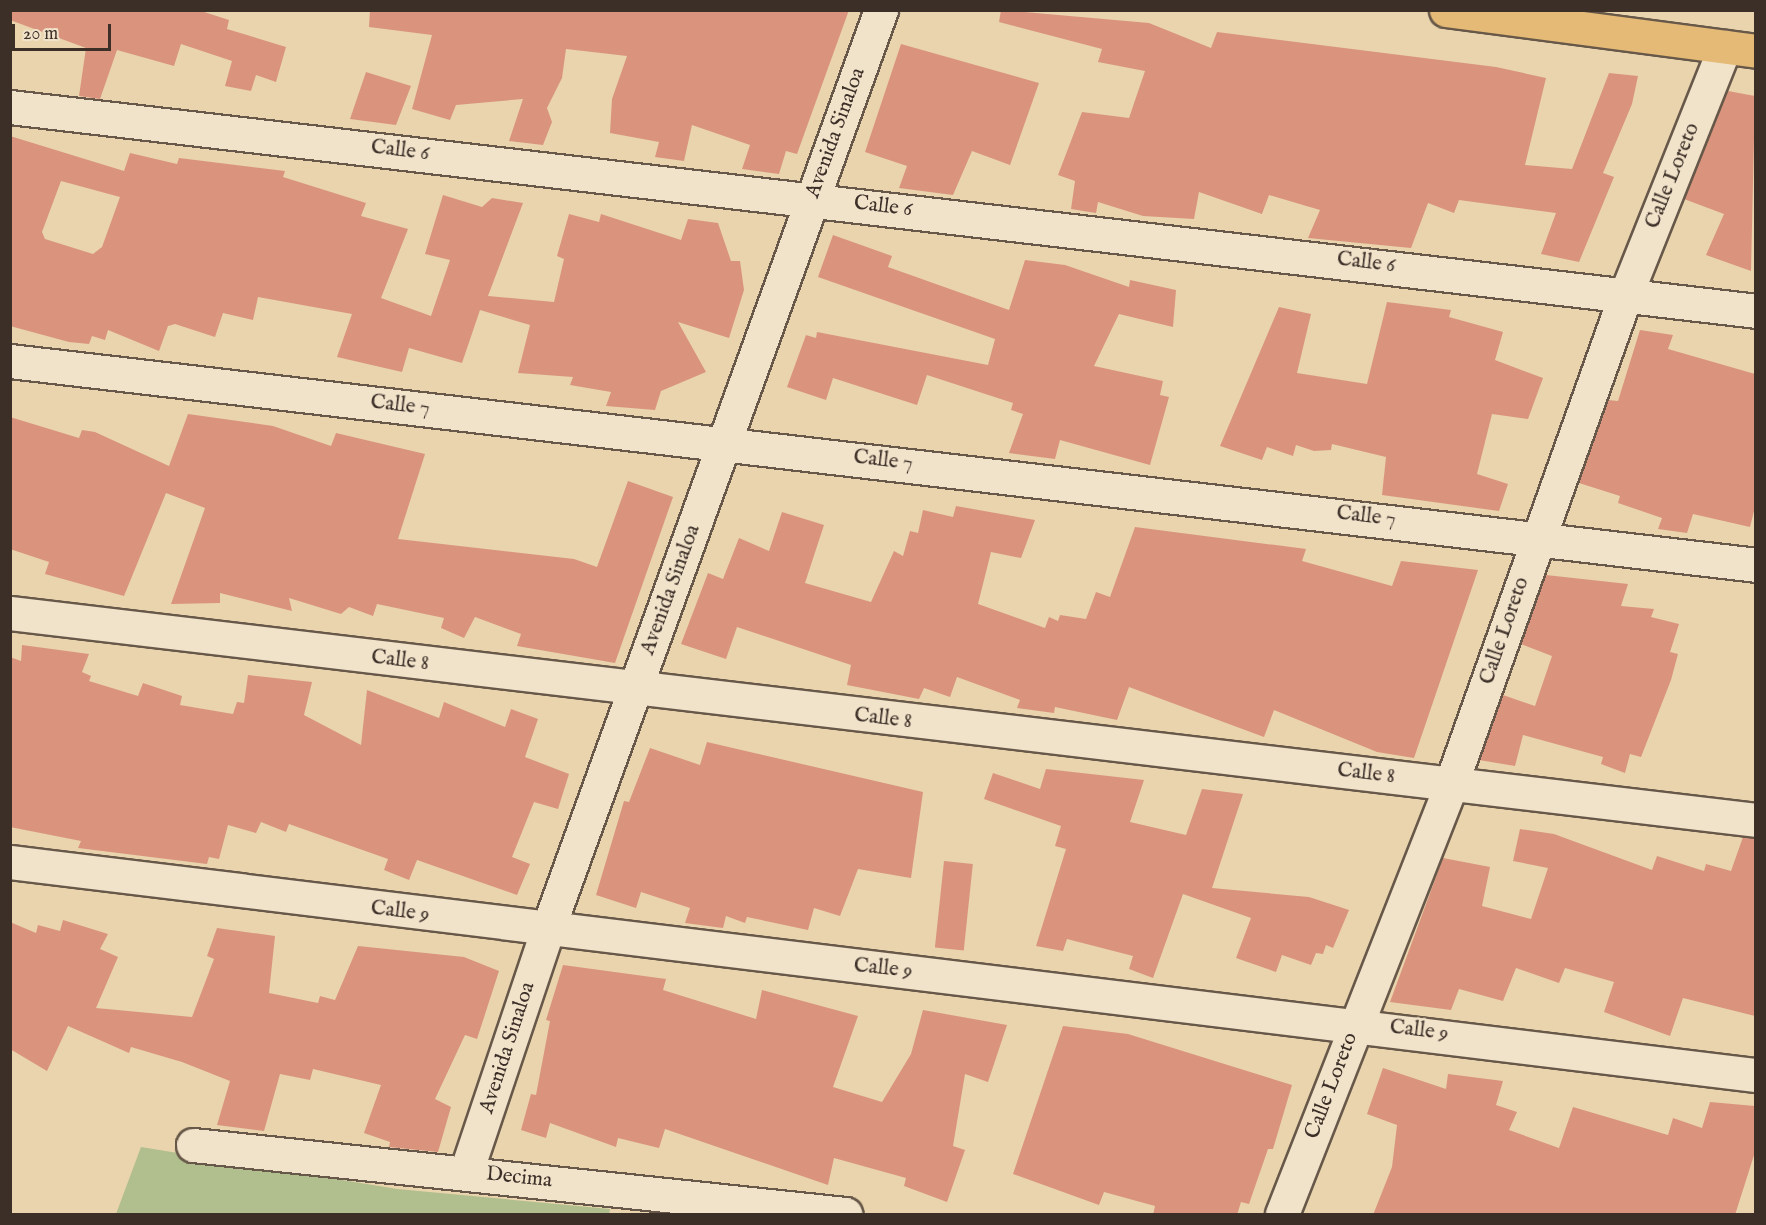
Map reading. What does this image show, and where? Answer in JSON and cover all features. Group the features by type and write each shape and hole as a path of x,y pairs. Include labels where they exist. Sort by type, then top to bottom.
{"main road":[{"path":"1446,10 1740,49"}],"street":[{"name":"Avenida Sinaloa","path":"466,1172 547,931 881,10"},
{"name":"Calle Loreto","path":"1282,1215 1451,784 1626,294 1740,49"},
{"name":"Calle 6","path":"10,106 811,198 1755,311"},
{"name":"Calle 7","path":"10,361 1538,537 1755,565"},
{"name":"Calle 8","path":"10,613 634,690 1755,820"},
{"name":"Calle 9","path":"10,862 547,931 1356,1023 1755,1075"},
{"name":"Decima","path":"193,1145 466,1172 845,1215"}],"green space":[{"path":"141,1147 397,1189 610,1209 609,1214 116,1214"}],"building":[{"path":"10,10 198,10 229,20 227,29 286,47 276,82 256,75 251,91 225,86 232,61 181,44 174,66 117,50 100,99 79,96 86,48 10,20"},
{"path":"370,10 849,10 797,154 786,151 779,174 742,169 750,145 692,125 684,161 655,157 659,142 610,133 612,99 627,56 566,49 562,78 547,108 552,122 543,145 509,141 523,99 456,105 450,120 412,109 432,35 369,27"},
{"path":"1001,10 1149,23 1211,48 1217,32 1496,67 1546,78 1525,165 1572,169 1609,73 1638,76 1632,104 1603,173 1614,177 1579,262 1541,254 1556,213 1459,200 1454,213 1428,203 1411,248 1308,238 1320,210 1269,195 1262,214 1199,192 1194,219 1143,216 1098,202 1096,213 1071,209 1075,181 1058,175 1082,112 1129,118 1145,71 1098,62 1102,49 999,22"},
{"path":"901,44 1039,83 1010,165 972,151 953,195 899,188 907,166 865,152"},
{"path":"366,72 411,86 396,125 350,119"},
{"path":"1728,91 1755,96 1751,271 1706,255 1724,214 1684,199"},
{"path":"10,136 124,171 130,153 177,164 179,158 285,171 283,177 366,203 361,216 408,229 381,298 431,316 450,260 425,254 443,195 482,207 492,198 523,203 488,296 554,302 564,259 557,256 569,214 599,222 601,214 681,240 688,219 718,223 731,261 740,261 744,290 729,338 678,322 706,372 661,391 655,410 606,406 611,392 570,385 573,377 518,373 530,325 480,310 462,363 409,348 402,372 337,357 352,314 258,297 253,320 223,313 215,337 175,324 168,326 159,351 108,330 105,340 92,336 89,344 69,342 10,326","holes":["61,181 120,197 102,247 93,254 45,239 42,232"]},
{"path":"833,235 892,256 888,267 1009,310 1025,260 1065,265 1129,287 1130,280 1176,290 1173,327 1119,314 1094,366 1163,381 1160,395 1169,397 1150,465 1060,440 1055,459 1009,453 1023,414 1011,410 1013,403 927,375 917,405 833,378 826,400 787,387 806,335 816,338 817,332 988,365 995,339 818,277"},
{"path":"1387,302 1451,310 1449,317 1503,332 1495,360 1543,378 1528,419 1492,414 1477,474 1508,484 1499,511 1382,495 1386,457 1332,444 1331,450 1314,451 1296,445 1293,456 1267,447 1262,460 1220,446 1279,307 1311,314 1297,373 1367,384"},
{"path":"1640,330 1673,335 1668,349 1755,374 1755,507 1750,527 1693,514 1687,533 1658,529 1662,518 1618,503 1620,496 1579,483 1608,400 1618,401"},
{"path":"188,414 273,426 331,446 336,433 425,454 398,539 574,559 597,567 628,481 673,497 615,663 517,646 521,634 475,617 464,638 441,628 444,618 377,604 373,616 349,607 341,614 289,598 292,611 220,593 220,603 171,604 205,508 166,493 124,596 45,574 49,562 10,549 10,417 79,438 82,430 95,432 169,466"},
{"path":"956,506 1035,520 1021,558 991,552 978,604 1045,628 1049,617 1058,621 1060,615 1086,619 1096,592 1110,597 1135,527 1306,549 1302,561 1392,586 1401,561 1478,570 1414,758 1377,752 1274,710 1264,737 1129,687 1117,720 1055,707 1054,713 1017,708 1020,700 957,677 950,697 924,688 919,699 847,685 851,665 737,627 726,659 681,644 708,573 723,579 739,538 769,551 782,512 824,525 805,583 871,602 894,551 903,556 910,531 918,533 923,510 953,517"},
{"path":"1546,575 1628,584 1621,606 1654,609 1651,617 1679,624 1670,652 1678,654 1671,680 1641,757 1630,754 1625,773 1601,764 1603,757 1523,735 1515,766 1479,760 1503,695 1535,706 1552,656 1521,644"},
{"path":"22,645 89,654 82,672 91,676 89,681 138,696 143,683 182,696 180,705 233,714 237,702 244,703 248,675 312,682 304,715 361,745 367,690 439,718 444,702 505,727 511,709 538,719 525,757 569,774 558,809 534,802 512,857 530,864 517,895 417,860 409,880 384,870 388,859 289,824 286,832 261,822 256,833 228,825 219,859 209,857 207,864 78,848 81,841 10,827 10,657 21,661"},
{"path":"707,742 923,792 911,878 858,869 840,916 814,908 808,930 747,917 745,923 726,916 723,928 685,923 690,908 641,892 636,908 596,895 624,801 629,802 650,748 700,765"},
{"path":"1046,769 1144,780 1130,822 1186,835 1202,789 1243,794 1212,888 1309,897 1349,910 1333,948 1326,945 1323,954 1316,953 1311,965 1282,955 1276,972 1236,958 1251,918 1183,894 1153,978 1129,969 1133,956 1067,939 1063,951 1036,946 1066,849 1055,846 1061,826 984,799 993,773 1040,789"},
{"path":"1520,829 1554,834 1652,870 1657,856 1704,871 1706,864 1731,871 1743,837 1755,838 1755,1016 1683,998 1670,1036 1604,1012 1614,982 1565,968 1559,983 1516,968 1503,1001 1459,989 1451,1010 1390,1002 1443,858 1490,867 1482,906 1531,919 1548,868 1513,861"},
{"path":"944,861 973,864 964,951 935,948"},
{"path":"63,920 108,934 100,949 118,957 96,1008 192,1017 214,959 207,956 217,928 275,936 269,993 318,1003 320,996 335,1000 358,946 464,957 499,971 477,1039 465,1035 435,1099 451,1107 438,1152 389,1147 390,1142 364,1133 381,1085 313,1069 310,1080 280,1074 264,1131 217,1125 230,1081 182,1062 131,1047 129,1053 68,1026 47,1071 10,1049 10,922 36,933 38,925 60,931"},
{"path":"563,965 666,979 663,990 756,1019 762,990 858,1016 833,1087 882,1102 911,1054 923,1010 1007,1025 988,1082 965,1074 953,1146 965,1150 947,1202 904,1186 906,1178 834,1158 828,1185 665,1129 659,1148 618,1138 616,1147 550,1123 546,1138 521,1130 531,1094 536,1095 550,1021 546,1020"},
{"path":"1063,1026 1128,1034 1292,1085 1273,1149 1268,1149 1249,1204 1241,1202 1237,1215 1153,1215 1155,1206 1104,1192 1099,1205 1013,1174"},
{"path":"1383,1068 1446,1089 1448,1074 1503,1081 1496,1105 1517,1112 1509,1130 1559,1148 1573,1107 1668,1135 1673,1118 1702,1128 1710,1102 1755,1106 1755,1152 1735,1215 1373,1215 1392,1167 1397,1125 1367,1114"}]}
